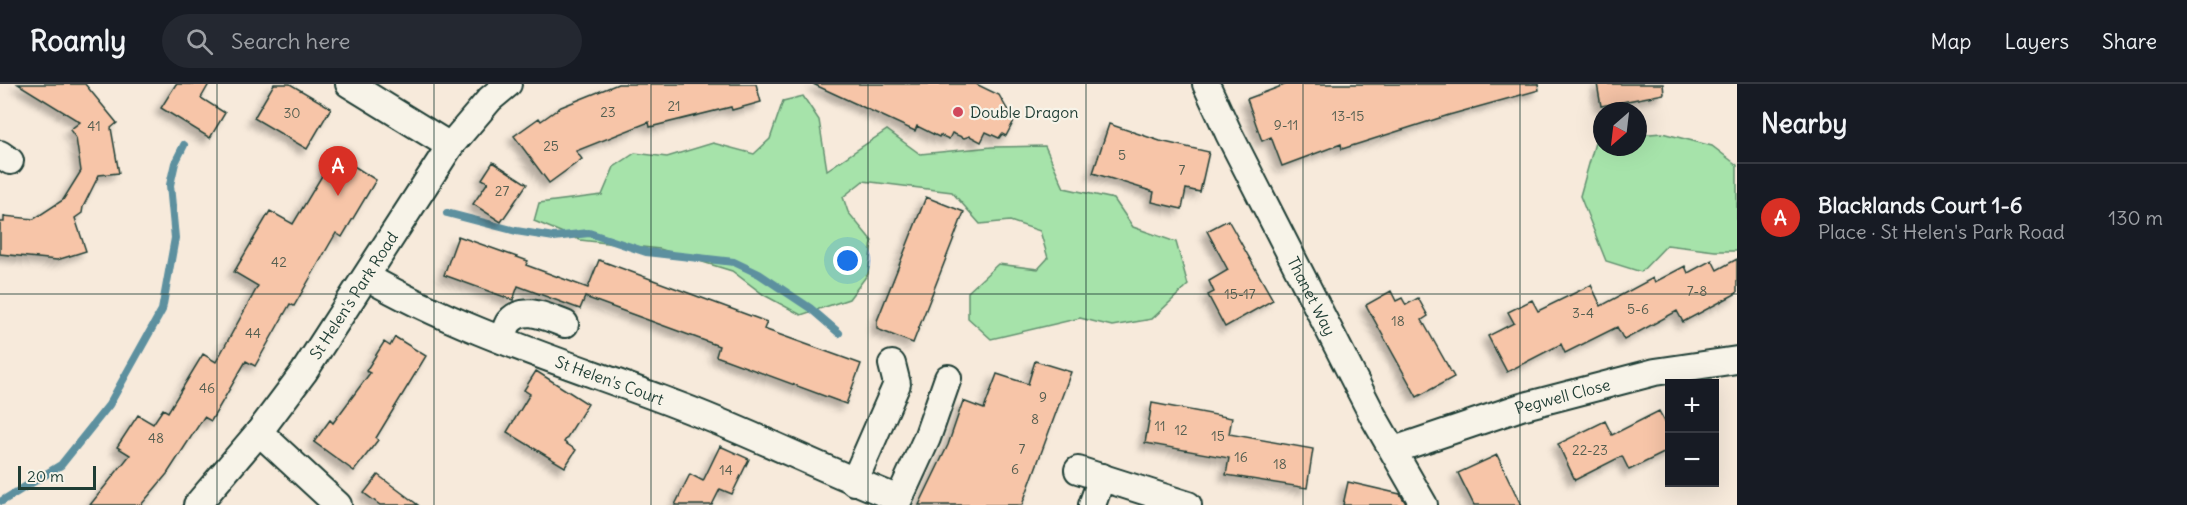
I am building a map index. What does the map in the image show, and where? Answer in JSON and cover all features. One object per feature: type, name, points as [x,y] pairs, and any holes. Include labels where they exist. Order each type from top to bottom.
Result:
[{"type":"street","points":[[349,84],[450,146]]},
{"type":"street","name":"St Helen's Park Road","points":[[197,505],[259,432],[304,372],[450,146],[490,99],[508,84]]},
{"type":"street","name":"Thanet Way","points":[[1206,84],[1229,134],[1373,416],[1424,505]]},
{"type":"street","name":"St Helen's Court","points":[[367,277],[399,295],[502,340],[679,405],[854,482],[899,499],[927,438],[948,378]]},
{"type":"street","points":[[502,340],[509,322],[520,314],[531,312],[565,324]]},
{"type":"street","name":"Pegwell Close","points":[[1394,450],[1532,404],[1655,372],[1737,360]]},
{"type":"street","points":[[854,482],[897,384],[892,364]]},
{"type":"street","points":[[259,432],[338,505]]},
{"type":"street","points":[[1078,470],[1188,505]]},
{"type":"street","points":[[1092,505],[1102,477]]},
{"type":"green space","points":[[803,96],[819,120],[827,170],[887,130],[920,154],[992,147],[1045,146],[1064,188],[1114,199],[1133,227],[1176,242],[1188,285],[1152,319],[1112,326],[1080,318],[991,339],[968,318],[968,292],[998,264],[1038,269],[1048,258],[1040,231],[1010,221],[980,224],[952,192],[863,181],[843,197],[848,212],[872,241],[868,274],[849,299],[801,315],[764,295],[732,271],[660,249],[580,240],[534,221],[539,203],[602,195],[614,167],[635,153],[667,157],[713,143],[754,154],[770,139],[783,101]]},
{"type":"green space","points":[[1662,133],[1712,146],[1737,165],[1737,251],[1715,251],[1667,245],[1641,272],[1606,261],[1580,196],[1593,150],[1593,156],[1647,156],[1647,134]]},
{"type":"building","points":[[18,84],[85,84],[117,123],[111,128],[119,173],[99,175],[82,213],[75,218],[86,251],[57,260],[0,254],[0,222],[4,222],[4,216],[34,219],[63,200],[81,171],[76,138],[70,130],[80,122]]},
{"type":"building","points":[[176,84],[209,84],[201,98],[225,113],[210,138],[161,108]]},
{"type":"building","points":[[274,84],[290,84],[331,108],[307,149],[254,118]]},
{"type":"building","points":[[618,84],[756,84],[761,102],[650,127],[649,122],[576,151],[582,159],[549,183],[514,136],[539,118],[541,121],[561,107]]},
{"type":"building","name":"Double Dragon","points":[[813,84],[976,84],[999,95],[1007,109],[1017,115],[1006,136],[1002,134],[999,138],[986,132],[981,142],[970,136],[964,138],[952,133],[949,139],[940,135],[939,137],[917,126],[915,131]]},
{"type":"building","points":[[1287,84],[1538,84],[1539,90],[1449,115],[1342,149],[1341,144],[1282,166],[1271,137],[1262,141],[1247,99]]},
{"type":"building","points":[[1597,84],[1663,84],[1664,94],[1622,102],[1600,102]]},
{"type":"building","points":[[1109,124],[1160,141],[1209,152],[1200,192],[1186,189],[1182,209],[1152,202],[1154,192],[1093,173]]},
{"type":"building","points":[[335,154],[376,180],[342,237],[336,233],[294,306],[290,304],[255,366],[246,361],[211,421],[204,417],[167,474],[141,505],[90,505],[130,455],[117,447],[138,415],[153,424],[163,409],[168,412],[203,354],[216,362],[258,286],[234,272],[270,211],[293,224]]},
{"type":"building","points":[[493,162],[527,184],[501,222],[473,204],[488,182],[482,179]]},
{"type":"building","points":[[926,197],[964,212],[913,343],[877,329],[877,321]]},
{"type":"building","points":[[1228,220],[1273,300],[1225,327],[1208,295],[1214,292],[1209,281],[1228,270],[1207,231]]},
{"type":"building","points":[[458,236],[528,261],[526,265],[588,288],[599,260],[767,322],[764,329],[861,364],[846,404],[716,356],[719,346],[585,297],[580,309],[518,286],[513,300],[444,275]]},
{"type":"building","points":[[1737,259],[1737,293],[1683,322],[1677,311],[1624,340],[1617,327],[1565,353],[1561,344],[1507,372],[1488,336],[1514,323],[1508,312],[1532,300],[1538,311],[1591,285],[1601,306],[1653,278],[1655,282],[1685,266],[1688,273],[1712,260],[1717,270]]},
{"type":"building","points":[[1391,291],[1396,301],[1402,298],[1406,305],[1418,298],[1428,316],[1422,320],[1454,377],[1417,397],[1366,305]]},
{"type":"building","points":[[395,337],[426,356],[376,438],[378,440],[354,471],[314,442],[330,420],[333,423],[370,373],[366,371],[384,342],[390,346]]},
{"type":"building","points":[[1035,361],[1071,372],[1022,505],[919,505],[948,445],[963,401],[984,409],[997,374],[1028,384]]},
{"type":"building","points":[[536,371],[588,404],[564,442],[576,450],[565,467],[507,432],[530,394],[524,390]]},
{"type":"building","points":[[1152,403],[1232,418],[1229,434],[1313,449],[1307,488],[1226,475],[1229,458],[1145,443]]},
{"type":"building","points":[[1659,411],[1665,422],[1665,452],[1629,470],[1622,456],[1575,480],[1558,444],[1605,421],[1612,435]]},
{"type":"building","points":[[720,446],[749,459],[732,494],[720,489],[712,505],[675,505],[690,474],[703,481]]},
{"type":"building","points":[[1497,455],[1521,505],[1474,505],[1458,473]]},
{"type":"building","points":[[378,475],[418,505],[380,505],[364,493]]},
{"type":"building","points":[[1348,482],[1400,494],[1407,505],[1343,505]]},
{"type":"waterway","points":[[2,501],[61,465],[109,405],[162,310],[175,238],[170,185],[175,163],[184,145]]},
{"type":"waterway","points":[[447,213],[516,231],[554,237],[589,233],[646,252],[734,262],[759,274],[810,308],[839,333]]},
{"type":"place","name":"Double Dragon","points":[[958,112]]},
{"type":"place","name":"Blacklands Court 1-6","points":[[338,196]]}]
